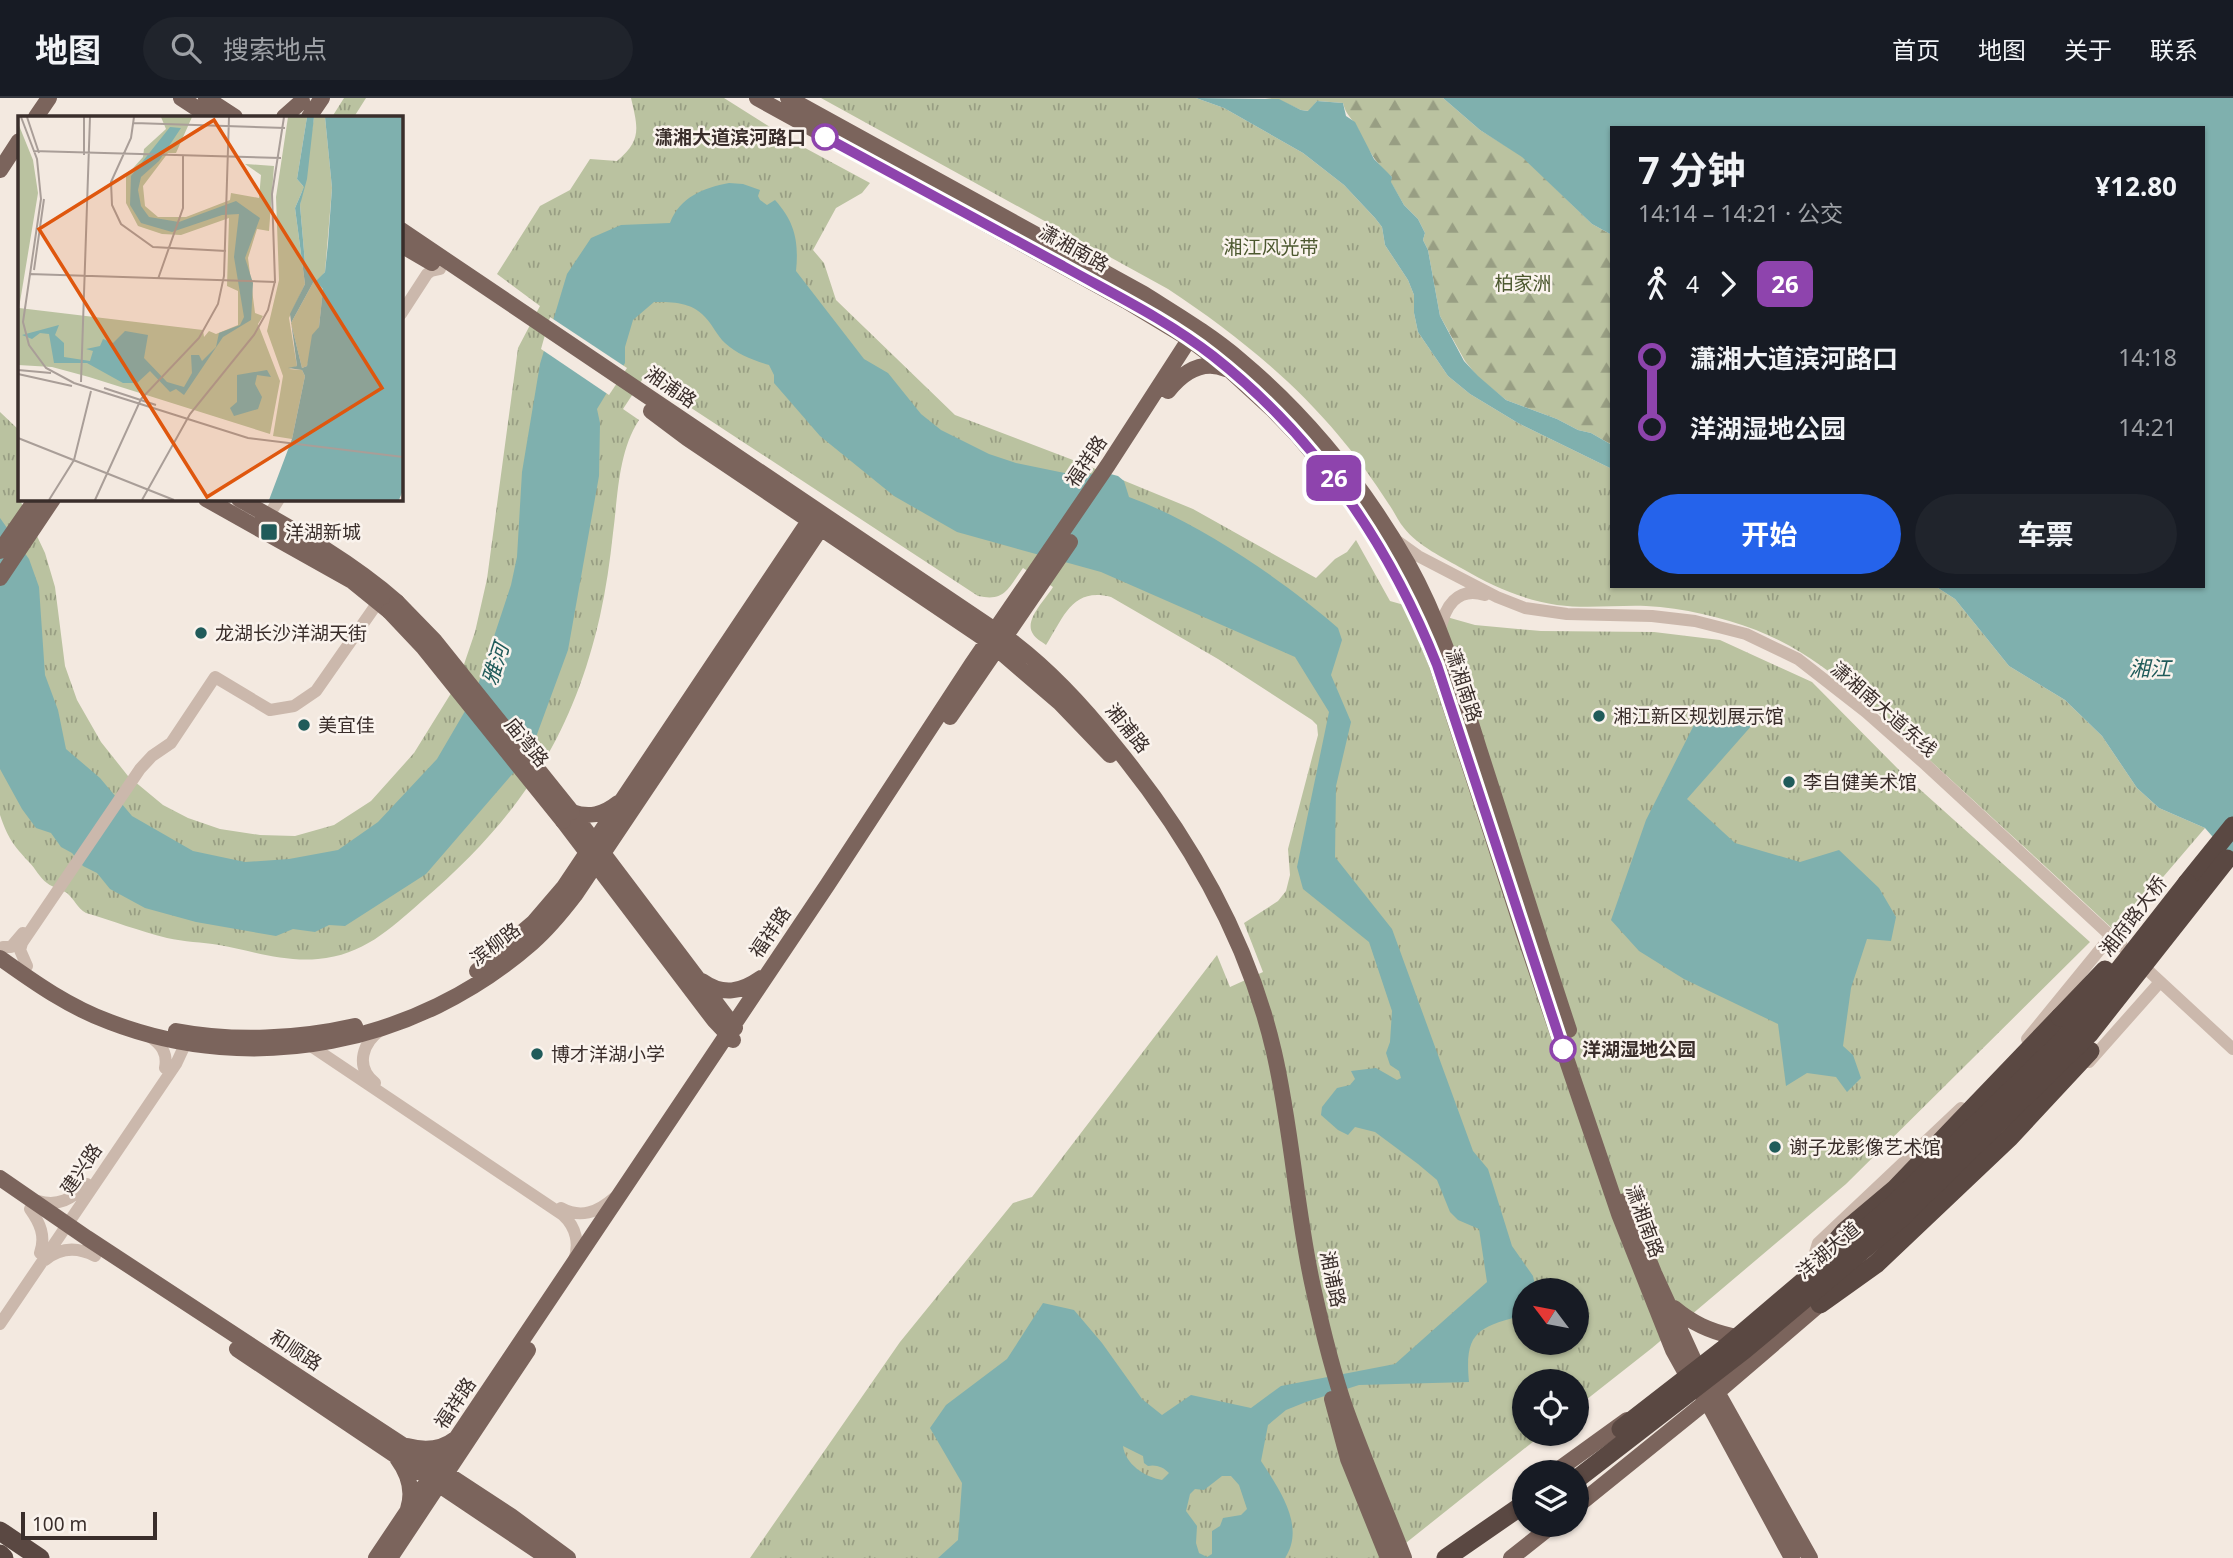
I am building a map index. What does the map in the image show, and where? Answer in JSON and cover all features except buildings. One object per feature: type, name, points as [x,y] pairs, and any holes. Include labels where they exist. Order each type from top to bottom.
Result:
[{"type":"highway","name":"湘府路大桥","points":[[2068,1035],[2233,825]]},
{"type":"highway","name":"湘府路大桥","points":[[2089,1034],[2230,855]]},
{"type":"highway","points":[[1821,1304],[1876,1264],[2010,1137],[2090,1051],[2165,954],[2230,855]]},
{"type":"highway","points":[[1810,1269],[1845,1231],[1895,1189],[2188,883]]},
{"type":"highway","name":"洋湖大道","points":[[1589,1470],[1724,1366],[1901,1218],[2089,1034]]},
{"type":"highway","name":"洋湖大道","points":[[1582,1460],[1724,1349],[1892,1206],[2068,1035]]},
{"type":"highway","points":[[1446,1558],[1512,1512]]},
{"type":"highway","points":[[1466,1558],[1512,1525]]},
{"type":"highway","points":[[0,1532],[31,1558]]},
{"type":"highway","points":[[0,1532],[40,1558]]},
{"type":"highway","points":[[0,1555],[4,1558]]},
{"type":"main road","points":[[26,116],[38,98]]},
{"type":"main road","points":[[37,116],[49,98]]},
{"type":"main road","points":[[181,98],[208,116]]},
{"type":"main road","points":[[206,98],[233,116]]},
{"type":"main road","points":[[310,116],[322,98]]},
{"type":"main road","name":"潇湘南路","points":[[757,98],[1162,323],[1197,336],[1241,361],[1295,411],[1351,478],[1408,565],[1440,632],[1624,1199],[1669,1304],[1693,1372]]},
{"type":"main road","name":"潇湘南路","points":[[788,98],[1144,294],[1197,336],[1298,436],[1341,487],[1381,547],[1418,617],[1437,665],[1619,1214],[1673,1350],[1712,1397],[1810,1558]]},
{"type":"main road","points":[[285,116],[303,100]]},
{"type":"main road","points":[[292,116],[303,100]]},
{"type":"main road","points":[[0,155],[18,128]]},
{"type":"main road","points":[[0,170],[18,143]]},
{"type":"main road","name":"湘浦路","points":[[402,231],[525,320],[996,639],[1036,661],[1089,714],[1149,788],[1205,877],[1234,935],[1256,989],[1274,1050],[1285,1103],[1310,1275],[1329,1372]]},
{"type":"main road","name":"湘浦路","points":[[402,246],[525,320]]},
{"type":"main road","points":[[1162,323],[1174,336],[1176,344],[1171,368]]},
{"type":"main road","name":"福祥路","points":[[1114,467],[1171,368],[1197,336]]},
{"type":"main road","name":"福祥路","points":[[465,1436],[571,1265],[706,1063],[733,1033],[766,975],[1168,391],[1197,336]]},
{"type":"main road","points":[[1168,391],[1185,373],[1203,365],[1220,366],[1233,373]]},
{"type":"main road","name":"湘浦路","points":[[637,395],[778,499],[819,519],[856,551],[963,615]]},
{"type":"main road","points":[[778,499],[785,505],[792,520],[796,553],[825,544],[856,551]]},
{"type":"main road","name":"庙湾路","points":[[209,500],[335,554],[384,599],[568,817],[624,892],[699,1001],[733,1033]]},
{"type":"main road","name":"庙湾路","points":[[240,500],[262,521]]},
{"type":"main road","points":[[0,551],[36,507]]},
{"type":"main road","points":[[0,578],[36,507]]},
{"type":"main road","name":"滨柳路","points":[[9,947],[27,966],[61,988],[102,1008],[204,1046],[239,1049],[311,1046],[384,1028],[443,1003],[506,964],[533,942],[595,852],[622,800],[819,519]]},
{"type":"main road","name":"滨柳路","points":[[595,852],[625,821],[796,553]]},
{"type":"main road","points":[[1021,668],[1013,663],[999,661],[974,671],[974,645],[963,615],[996,613],[1023,601]]},
{"type":"main road","points":[[1023,601],[1019,633],[1036,661]]},
{"type":"main road","name":"湘浦路","points":[[996,639],[1021,668],[1085,727],[1140,791],[1200,887],[1233,957],[1257,1026],[1272,1084],[1297,1256],[1329,1372],[1339,1405],[1404,1558]]},
{"type":"main road","name":"福祥路","points":[[376,1558],[411,1516],[465,1436],[974,671]]},
{"type":"main road","points":[[622,800],[614,807],[594,816],[568,817],[571,850],[566,895],[595,888],[624,892],[615,860],[618,838],[625,821]]},
{"type":"main road","name":"庙湾路","points":[[624,892],[691,971],[733,1033]]},
{"type":"main road","name":"滨柳路","points":[[9,947],[45,990],[77,1008],[142,1033],[179,1037],[304,1035],[367,1023],[447,990],[497,956],[566,895]]},
{"type":"main road","points":[[691,971],[707,985],[729,992],[741,990],[766,975]]},
{"type":"main road","points":[[699,1001],[712,1038],[706,1063]]},
{"type":"main road","name":"和顺路","points":[[0,1178],[96,1250],[475,1501],[568,1558]]},
{"type":"main road","name":"和顺路","points":[[0,1190],[32,1204]]},
{"type":"main road","points":[[1572,1460],[1693,1372],[1810,1269]]},
{"type":"main road","points":[[1669,1304],[1688,1320],[1709,1331],[1732,1336]]},
{"type":"main road","points":[[1589,1497],[1821,1304]]},
{"type":"main road","name":"潇湘南路","points":[[1712,1397],[1792,1558]]},
{"type":"main road","name":"湘浦路","points":[[1339,1405],[1348,1459],[1388,1558]]},
{"type":"main road","points":[[465,1436],[461,1465],[475,1501],[440,1502],[411,1516],[408,1478],[396,1448],[436,1448],[465,1436]]},
{"type":"main road","name":"和顺路","points":[[475,1501],[548,1558]]},
{"type":"main road","points":[[1435,1558],[1512,1503]]},
{"type":"main road","name":"福祥路","points":[[390,1558],[411,1516]]},
{"type":"main road","points":[[1511,1558],[1538,1537]]},
{"type":"street","points":[[402,303],[423,269],[422,258]]},
{"type":"street","points":[[402,312],[427,274],[440,269]]},
{"type":"street","points":[[262,521],[272,500]]},
{"type":"street","points":[[262,521],[278,500]]},
{"type":"street","name":"潇湘南大道东线","points":[[1387,530],[1418,556],[1516,605],[1536,611],[1567,614],[1672,617],[1746,634],[1780,648],[1815,670],[1866,712],[2233,1051]]},
{"type":"street","name":"潇湘南大道东线","points":[[1440,632],[1448,605],[1462,594],[1472,592],[1490,596],[1535,614],[1570,618],[1677,621],[1723,631],[1764,646],[1809,670],[1849,702],[2110,938]]},
{"type":"street","points":[[9,947],[140,769],[171,737],[214,672],[271,706],[293,702],[314,689],[384,599]]},
{"type":"street","points":[[1810,1269],[1818,1243],[1998,1071],[2110,938]]},
{"type":"street","points":[[1821,1304],[1833,1302],[1863,1284],[1944,1212],[2021,1137],[2159,983]]},
{"type":"street","points":[[384,1028],[371,1039],[364,1054],[363,1070],[373,1081],[569,1213],[595,1211],[619,1193]]},
{"type":"street","points":[[142,1033],[160,1044],[170,1066]]},
{"type":"street","points":[[170,1066],[170,1058],[179,1037]]},
{"type":"street","points":[[170,1066],[191,1050],[204,1046]]},
{"type":"street","points":[[311,1046],[563,1215],[570,1223],[576,1240],[576,1255],[571,1265]]},
{"type":"street","name":"建兴路","points":[[0,1324],[38,1268],[62,1226],[170,1066]]},
{"type":"street","points":[[40,1253],[43,1233],[32,1204],[63,1202],[87,1189]]},
{"type":"street","points":[[38,1268],[52,1254],[65,1250],[96,1250],[82,1223],[87,1189]]},
{"type":"street","points":[[0,1312],[62,1226]]},
{"type":"green space","points":[[344,98],[366,98],[355,116],[333,116]]},
{"type":"green space","name":"洋湖湿地公园","points":[[631,98],[724,98],[794,142],[870,183],[862,193],[836,208],[813,250],[824,263],[836,300],[955,415],[1193,509],[1316,578],[1335,559],[1347,552],[1356,540],[1390,601],[1475,625],[1541,631],[1654,632],[1720,640],[1812,682],[1905,776],[2090,942],[1846,1184],[1652,1348],[1589,1398],[1589,1369],[1512,1369],[1512,1446],[1528,1446],[1387,1558],[750,1558],[900,1342],[1013,1203],[1032,1197],[1217,955],[1230,987],[1263,972],[1244,923],[1278,901],[1286,891],[1290,875],[1288,849],[1318,735],[1317,725],[1312,720],[1218,659],[1111,597],[1087,596],[1078,600],[1064,615],[1046,645],[1034,635],[1031,622],[1053,587],[1023,568],[1001,595],[978,596],[644,377],[623,409],[639,420],[623,460],[600,616],[574,701],[556,739],[513,808],[486,840],[456,871],[398,922],[374,939],[362,947],[334,957],[293,959],[167,938],[86,913],[67,893],[49,885],[42,878],[12,841],[0,815],[0,412],[18,429],[18,500],[45,553],[55,587],[65,666],[77,700],[101,742],[128,776],[163,805],[188,818],[220,829],[260,835],[295,836],[334,825],[371,801],[414,753],[458,682],[475,632],[487,579],[518,348],[540,306],[497,274],[540,206],[570,190],[590,159],[617,161],[631,147],[636,133]]},
{"type":"green space","name":"湘江风光带","points":[[821,98],[1196,98],[1224,108],[1303,153],[1344,185],[1375,218],[1382,227],[1385,245],[1408,280],[1414,295],[1418,332],[1448,376],[1470,394],[1518,423],[1610,468],[1610,588],[1938,588],[1955,599],[2009,666],[2065,700],[2102,736],[2137,788],[2159,808],[2205,828],[2116,932],[1874,708],[1830,672],[1782,642],[1729,621],[1674,609],[1646,606],[1568,606],[1532,600],[1497,587],[1416,540],[1404,528],[1346,444],[1301,394],[1259,356],[1168,289]]},
{"type":"green space","name":"柏家洲","points":[[1265,98],[1443,98],[1480,130],[1522,156],[1592,224],[1610,234],[1610,444],[1591,433],[1506,400],[1478,377],[1465,361],[1440,316],[1428,250],[1423,240],[1425,233],[1418,219],[1404,205],[1390,181],[1392,177],[1368,148],[1343,103],[1317,101],[1309,111]]},
{"type":"water","points":[[1196,98],[1279,99],[1308,111],[1317,101],[1343,103],[1346,116],[1355,122],[1374,159],[1392,177],[1391,182],[1404,205],[1418,219],[1425,233],[1423,240],[1428,250],[1440,316],[1464,361],[1506,400],[1591,433],[1610,444],[1610,468],[1518,423],[1470,394],[1448,376],[1418,332],[1414,295],[1408,280],[1385,245],[1382,227],[1375,218],[1344,185],[1303,153],[1224,108]]},
{"type":"water","name":"湘江","points":[[1443,98],[2233,98],[2233,860],[2205,828],[2159,808],[2137,788],[2102,736],[2065,700],[2009,666],[1955,599],[1938,588],[2205,588],[2205,126],[1610,126],[1610,234],[1592,224],[1522,157],[1480,130]]},
{"type":"water","name":"雅河","points":[[729,183],[743,184],[760,190],[758,196],[767,205],[775,200],[787,216],[794,233],[796,271],[864,359],[888,373],[921,414],[941,430],[989,454],[1016,463],[1084,477],[1099,471],[1118,476],[1124,481],[1129,497],[1183,521],[1239,554],[1338,628],[1342,640],[1331,675],[1351,722],[1336,786],[1335,857],[1392,929],[1473,1151],[1488,1169],[1512,1246],[1533,1278],[1512,1278],[1512,1318],[1486,1328],[1472,1342],[1468,1365],[1469,1382],[1359,1385],[1286,1410],[1268,1425],[1261,1461],[1288,1508],[1293,1533],[1285,1558],[938,1558],[958,1540],[962,1483],[930,1428],[946,1405],[1007,1359],[1043,1303],[1074,1310],[1102,1343],[1142,1399],[1162,1415],[1191,1395],[1251,1408],[1281,1386],[1395,1364],[1487,1282],[1479,1229],[1458,1220],[1450,1212],[1437,1180],[1375,1132],[1355,1127],[1348,1135],[1321,1115],[1322,1107],[1337,1088],[1350,1085],[1355,1079],[1351,1071],[1376,1068],[1397,1080],[1401,1078],[1399,1071],[1390,1065],[1386,1053],[1390,1042],[1392,1011],[1369,942],[1303,889],[1297,867],[1329,712],[1295,657],[1101,572],[957,532],[894,496],[820,436],[774,383],[774,375],[769,365],[746,357],[730,347],[700,312],[682,304],[654,302],[633,320],[625,347],[625,363],[597,409],[600,423],[599,476],[568,650],[536,737],[515,771],[426,874],[345,926],[329,925],[315,932],[293,929],[276,936],[196,922],[145,908],[110,889],[97,873],[83,866],[72,853],[61,847],[51,833],[36,828],[0,769],[0,518],[29,559],[39,587],[45,675],[58,710],[66,749],[100,778],[132,816],[193,851],[245,862],[289,859],[338,850],[378,822],[437,759],[475,694],[511,585],[517,557],[522,472],[540,364],[567,274],[591,238],[621,225],[670,223],[686,200],[702,191]],"holes":[[[1123,1446],[1143,1456],[1144,1463],[1148,1466],[1159,1466],[1169,1473],[1162,1480],[1143,1473],[1132,1464]],[[1222,1476],[1231,1476],[1239,1485],[1247,1509],[1241,1515],[1223,1518],[1220,1526],[1212,1531],[1212,1554],[1207,1557],[1199,1553],[1196,1543],[1197,1526],[1186,1511],[1190,1494],[1195,1489],[1204,1490]]]},
{"type":"water","points":[[1717,713],[1753,724],[1687,799],[1735,843],[1800,862],[1839,850],[1879,888],[1896,917],[1891,941],[1867,939],[1851,988],[1843,1046],[1853,1055],[1861,1078],[1847,1092],[1836,1077],[1807,1073],[1786,1086],[1778,1024],[1684,979],[1639,951],[1611,920],[1646,820],[1696,721]]},
{"type":"pier","points":[[550,317],[627,368],[609,395],[541,349]]},
{"type":"bus line","name":"26","points":[[825,137],[1126,301],[1212,355],[1272,409],[1320,461],[1363,518],[1418,617],[1437,665],[1563,1049]]},
{"type":"place","name":"潇湘大道滨河路口","points":[[825,137]]},
{"type":"place","name":"洋湖新城","points":[[269,532]]},
{"type":"place","name":"龙湖长沙洋湖天街","points":[[201,633]]},
{"type":"place","name":"湘江新区规划展示馆","points":[[1599,716]]},
{"type":"place","name":"美宜佳","points":[[304,725]]},
{"type":"place","name":"李自健美术馆","points":[[1789,782]]},
{"type":"place","name":"洋湖湿地公园","points":[[1563,1049]]},
{"type":"place","name":"博才洋湖小学","points":[[537,1054]]},
{"type":"place","name":"谢子龙影像艺术馆","points":[[1775,1147]]}]
